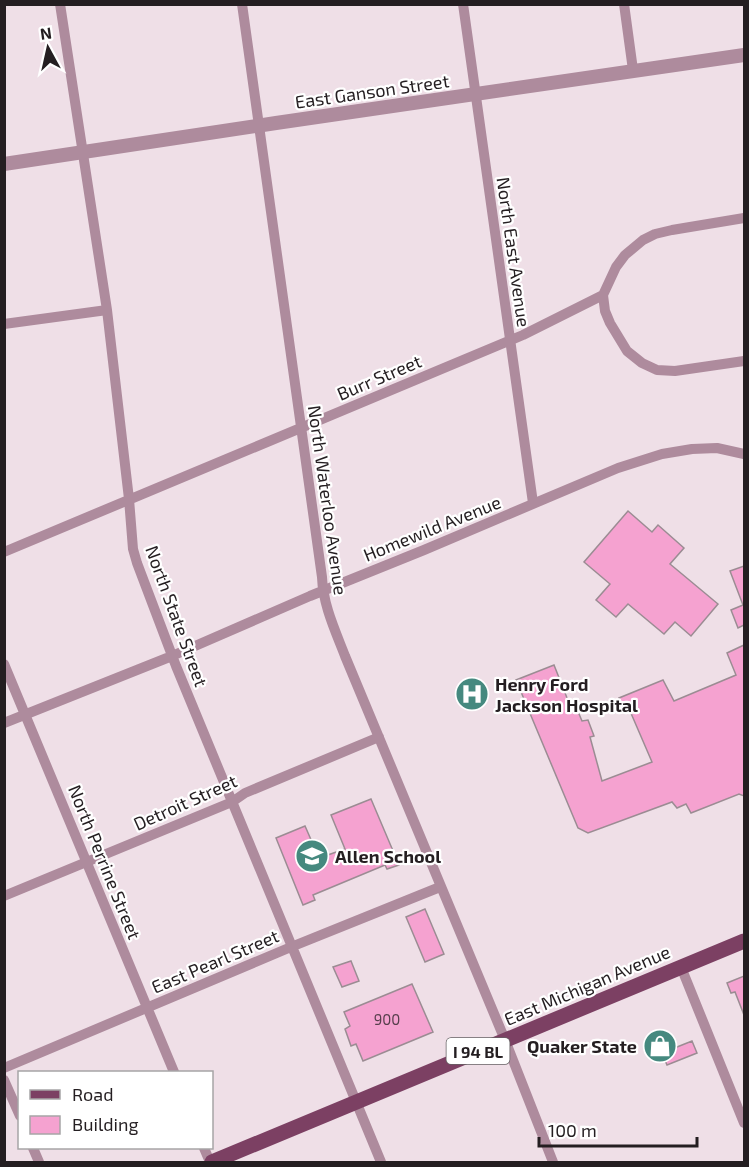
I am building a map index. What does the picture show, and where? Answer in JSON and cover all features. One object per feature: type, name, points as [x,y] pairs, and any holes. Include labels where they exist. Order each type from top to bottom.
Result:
[{"type":"main road","name":"East Michigan Avenue","points":[[211,1162],[744,941]]},
{"type":"street","name":"North State Street","points":[[60,4],[107,310],[133,549],[172,656],[381,1162]]},
{"type":"street","name":"North Waterloo Avenue","points":[[242,4],[325,604],[553,1162]]},
{"type":"street","name":"North East Avenue","points":[[463,4],[533,503]]},
{"type":"street","points":[[624,4],[633,70]]},
{"type":"street","name":"East Ganson Street","points":[[4,164],[744,55]]},
{"type":"street","points":[[744,218],[672,230],[643,240],[615,267],[603,295],[605,311],[610,323],[627,351],[642,363],[657,370],[675,371],[744,362]]},
{"type":"street","name":"Burr Street","points":[[4,552],[510,340],[603,295]]},
{"type":"street","points":[[4,324],[107,310]]},
{"type":"street","name":"Homewild Avenue","points":[[4,723],[172,656],[618,468],[662,454],[701,448],[717,448],[744,454]]},
{"type":"street","name":"North Perrine Street","points":[[4,664],[174,1071]]},
{"type":"street","name":"Detroit Street","points":[[4,896],[232,802],[244,793],[379,736]]},
{"type":"street","name":"East Pearl Street","points":[[4,1068],[440,886]]},
{"type":"street","points":[[681,967],[744,1123]]},
{"type":"street","points":[[4,1080],[18,1112]]},
{"type":"building","points":[[628,511],[652,532],[658,525],[684,548],[670,564],[718,604],[691,636],[675,622],[664,634],[628,604],[616,617],[596,600],[610,584],[584,562]]},
{"type":"building","points":[[744,566],[744,625],[738,628],[731,610],[743,605],[730,571]]},
{"type":"building","points":[[744,645],[744,796],[739,794],[691,813],[686,804],[677,808],[672,802],[588,833],[578,828],[516,680],[554,665],[569,703],[574,702],[582,721],[588,720],[594,736],[590,737],[602,781],[652,762],[627,704],[623,706],[619,698],[663,680],[674,701],[736,675],[727,653]]},
{"type":"building","points":[[371,799],[399,865],[387,869],[385,865],[313,895],[315,900],[303,905],[276,838],[305,826],[319,858],[345,849],[331,815]]},
{"type":"building","points":[[425,909],[444,954],[425,962],[406,917]]},
{"type":"building","points":[[351,961],[359,981],[342,987],[333,967]]},
{"type":"building","points":[[744,976],[744,1015],[735,992],[731,993],[727,983]]},
{"type":"building","points":[[412,984],[433,1032],[363,1061],[356,1044],[351,1046],[345,1029],[350,1026],[344,1012]]},
{"type":"building","points":[[692,1041],[697,1053],[667,1065],[662,1053]]},
{"type":"place","name":"Henry Ford Jackson Hospital","points":[[472,694]]},
{"type":"place","name":"Allen School","points":[[312,856]]},
{"type":"place","name":"Quaker State","points":[[660,1046]]}]
